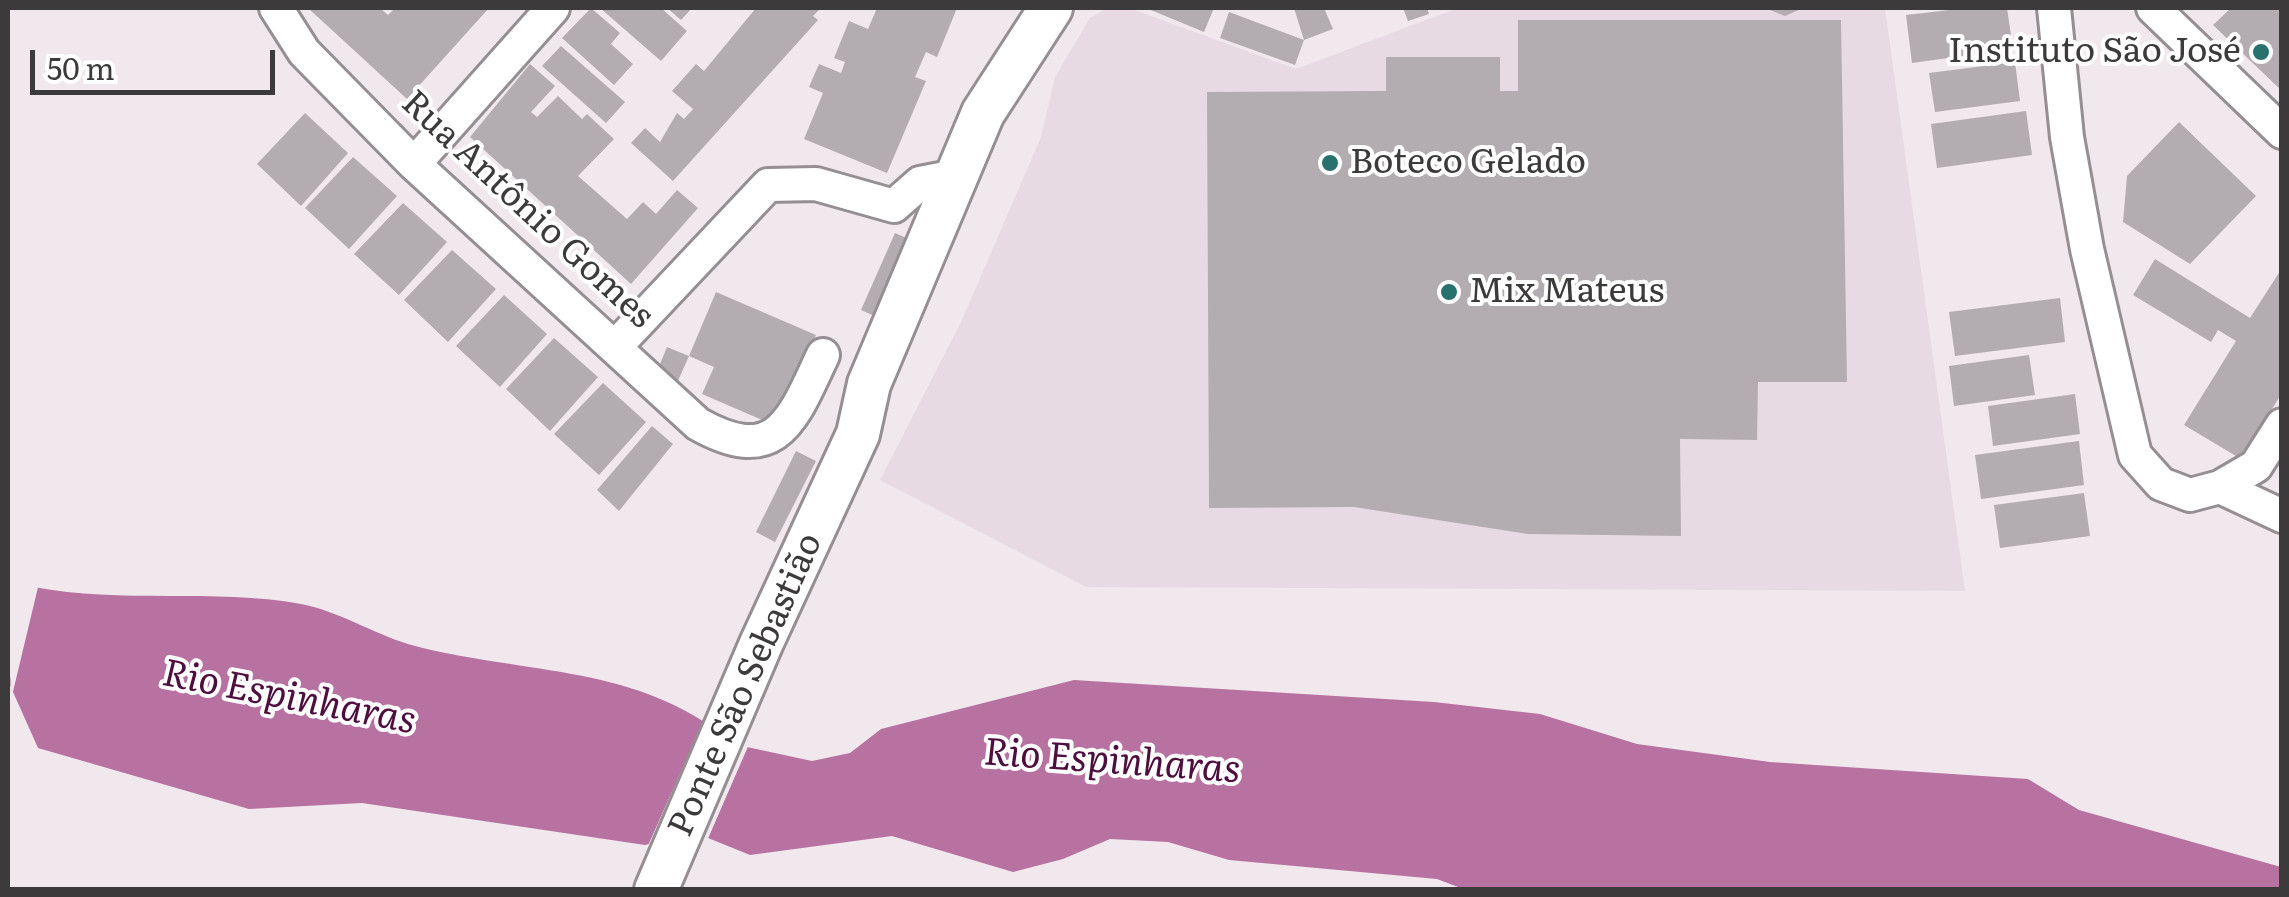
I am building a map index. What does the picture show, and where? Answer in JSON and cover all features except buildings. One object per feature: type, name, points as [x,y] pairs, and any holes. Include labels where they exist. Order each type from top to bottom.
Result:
[{"type":"main road","points":[[946,234],[956,176],[983,114],[1051,8]]},
{"type":"main road","points":[[946,234],[1022,83],[1027,45]]},
{"type":"main road","name":"Ponte São Sebastião","points":[[656,890],[760,644],[858,434],[890,394],[946,234]]},
{"type":"street","name":"Rua Antônio Gomes","points":[[276,8],[304,52],[414,164],[698,424],[744,442],[769,439],[786,430],[823,355]]},
{"type":"street","points":[[414,164],[553,8]]},
{"type":"street","points":[[2054,8],[2068,137],[2084,230],[2134,456],[2161,484],[2190,494],[2220,488],[2256,466],[2282,425]]},
{"type":"street","points":[[2153,8],[2282,132]]},
{"type":"street","points":[[615,346],[768,185],[816,184],[894,206],[920,184],[956,176]]},
{"type":"street","points":[[2220,488],[2282,516]]},
{"type":"shaded area","name":"Mix Mateus","points":[[1107,8],[1129,8],[1296,69],[1458,8],[1885,8],[1965,591],[1086,587],[880,480],[962,320],[1041,137],[1055,77],[1090,18]]},
{"type":"water","name":"Rio Espinharas","points":[[34,587],[100,595],[235,597],[301,604],[408,644],[610,682],[649,694],[686,711],[721,734],[677,837],[645,845],[362,803],[249,809],[38,748],[9,683]]},
{"type":"water","name":"Rio Espinharas","points":[[1074,680],[1434,702],[1540,714],[1637,744],[1770,762],[2028,779],[2079,810],[2281,867],[2282,889],[1466,890],[1437,879],[1229,860],[1168,842],[1110,839],[1063,859],[1013,872],[892,836],[750,855],[708,838],[747,747],[812,761],[850,753],[881,729]]},
{"type":"pier","points":[[19,577],[39,583],[11,700],[8,581]]},
{"type":"pier","points":[[706,715],[726,732],[750,742],[706,843],[681,840],[646,850]]},
{"type":"place","name":"Instituto São José","points":[[2261,52]]},
{"type":"place","name":"Boteco Gelado","points":[[1330,163]]},
{"type":"place","name":"Mix Mateus","points":[[1449,292]]}]
